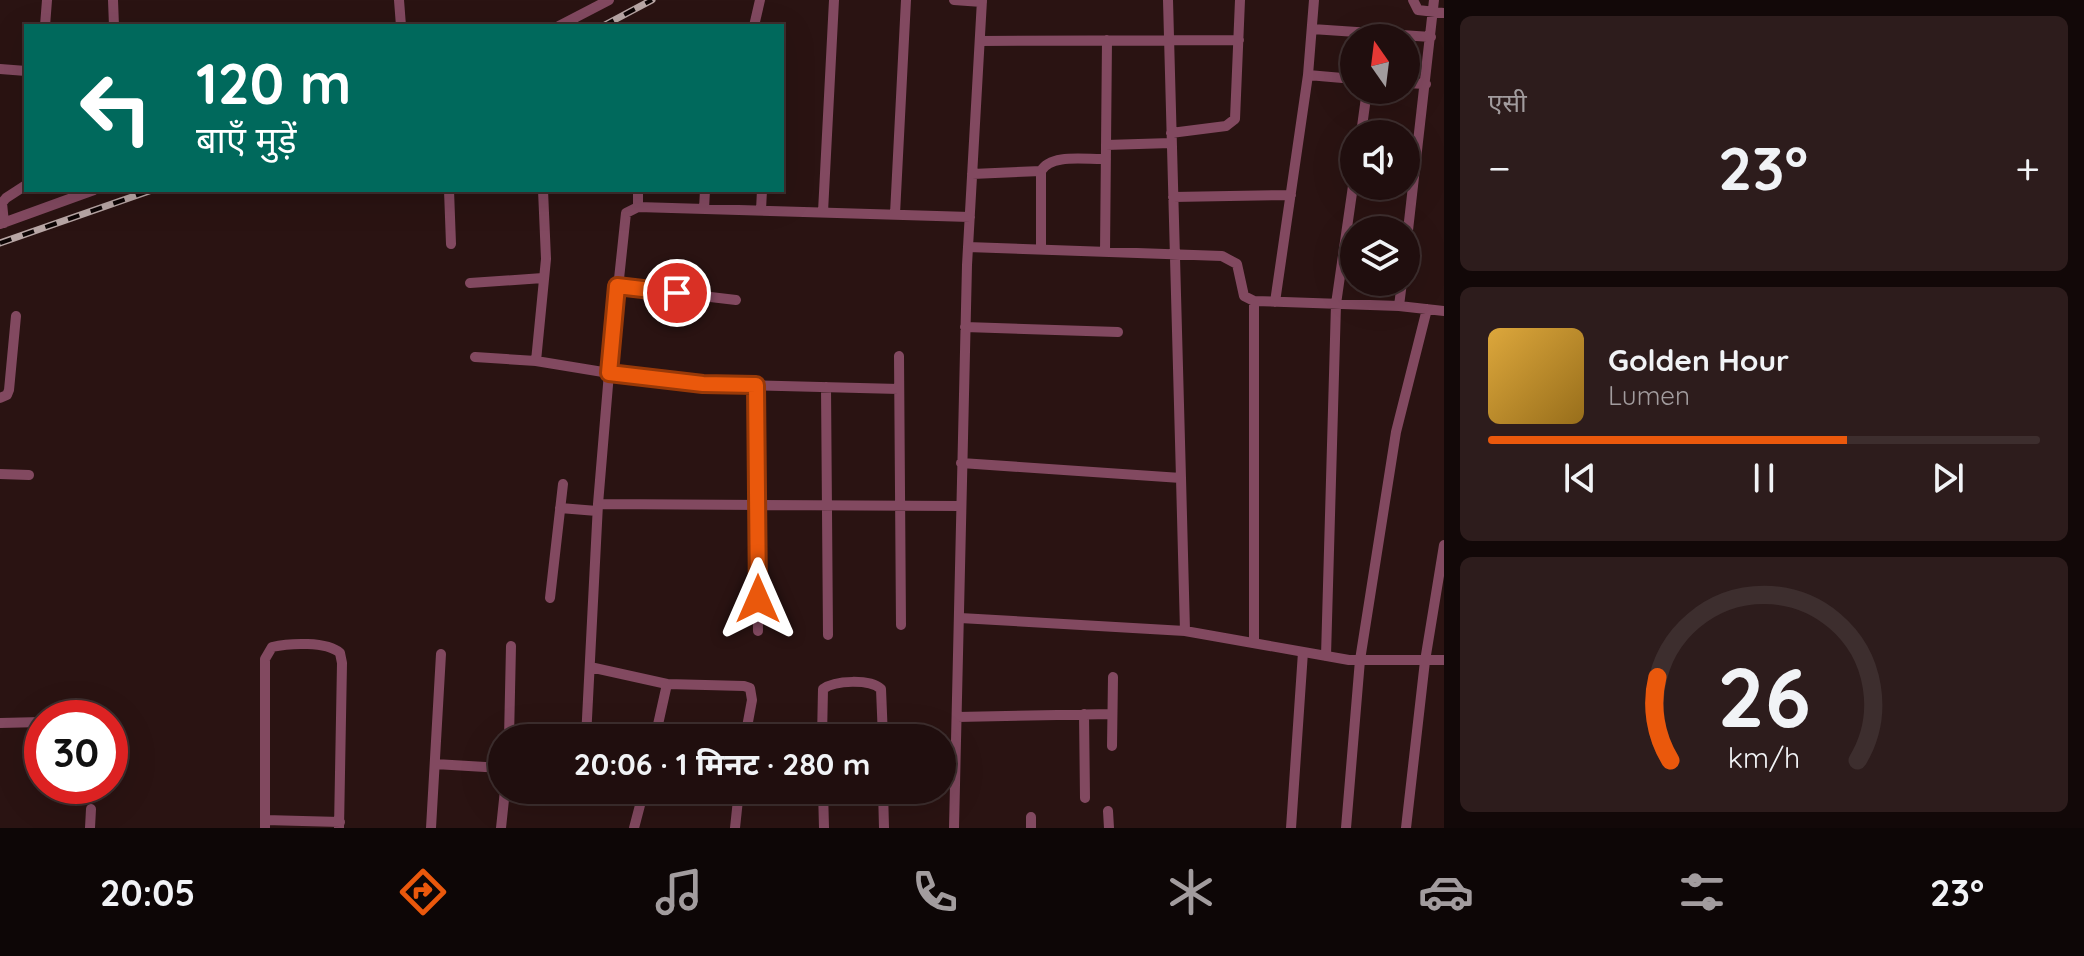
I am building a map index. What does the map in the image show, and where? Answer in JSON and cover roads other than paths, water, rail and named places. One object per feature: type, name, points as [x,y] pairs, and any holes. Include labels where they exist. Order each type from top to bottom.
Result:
[{"type":"street","points":[[45,24],[47,0]]},
{"type":"street","points":[[113,0],[114,24]]},
{"type":"street","points":[[399,0],[401,24]]},
{"type":"street","points":[[563,24],[609,0]]},
{"type":"street","points":[[754,24],[760,0]]},
{"type":"street","points":[[823,212],[834,0]]},
{"type":"street","points":[[895,214],[906,0]]},
{"type":"street","points":[[954,0],[982,1],[965,327],[954,828]]},
{"type":"street","points":[[1168,0],[1185,631]]},
{"type":"street","points":[[1106,145],[1171,138],[1226,126],[1235,119],[1240,0]]},
{"type":"street","points":[[1275,302],[1308,75],[1314,0]]},
{"type":"street","points":[[1410,216],[1437,8],[1418,10],[1413,0]]},
{"type":"street","points":[[1312,29],[1431,37]]},
{"type":"street","points":[[1105,252],[1107,40]]},
{"type":"street","points":[[980,41],[1239,40]]},
{"type":"street","points":[[0,69],[24,71]]},
{"type":"street","points":[[1308,75],[1340,78]]},
{"type":"street","points":[[1420,84],[1426,84]]},
{"type":"street","points":[[1041,250],[1041,171],[1045,165],[1054,160],[1106,159]]},
{"type":"street","points":[[972,174],[1041,171]]},
{"type":"street","points":[[24,186],[2,203],[2,223],[88,192]]},
{"type":"street","points":[[449,192],[451,244]]},
{"type":"street","points":[[536,361],[546,249],[543,192]]},
{"type":"street","points":[[638,192],[638,207]]},
{"type":"street","points":[[704,209],[705,192]]},
{"type":"street","points":[[761,210],[762,192]]},
{"type":"street","points":[[1173,197],[1291,195]]},
{"type":"street","points":[[1326,656],[1336,304],[1351,200]]},
{"type":"street","points":[[587,724],[598,507],[609,373],[624,220],[631,209],[970,217]]},
{"type":"street","points":[[968,247],[1231,259],[1237,264],[1244,296],[1254,301],[1399,306],[1444,311]]},
{"type":"street","points":[[470,283],[543,278]]},
{"type":"street","points":[[617,286],[736,300]]},
{"type":"street","points":[[1399,306],[1400,296]]},
{"type":"street","points":[[1254,301],[1254,643]]},
{"type":"street","points":[[1346,828],[1360,660],[1396,432],[1427,309]]},
{"type":"street","points":[[0,398],[7,395],[9,390],[16,316]]},
{"type":"street","points":[[965,327],[1118,332]]},
{"type":"street","points":[[899,356],[901,625]]},
{"type":"street","points":[[475,357],[536,361],[703,384],[899,389]]},
{"type":"street","points":[[756,385],[758,631]]},
{"type":"street","points":[[826,387],[828,635]]},
{"type":"street","points":[[961,463],[1181,478]]},
{"type":"street","points":[[0,474],[29,475]]},
{"type":"street","points":[[550,598],[563,484]]},
{"type":"street","points":[[560,508],[961,506]]},
{"type":"street","points":[[1406,828],[1425,661],[1444,545]]},
{"type":"street","points":[[960,618],[1185,631],[1360,660],[1444,660]]},
{"type":"street","points":[[281,645],[337,649],[342,663],[340,825],[265,824],[265,659],[272,647],[281,645]]},
{"type":"street","points":[[509,724],[511,646]]},
{"type":"street","points":[[1291,828],[1303,652]]},
{"type":"street","points":[[431,828],[441,654]]},
{"type":"street","points":[[590,667],[667,684],[750,688],[752,700],[748,724]]},
{"type":"street","points":[[1112,746],[1113,677]]},
{"type":"street","points":[[822,724],[823,689],[834,684],[871,683],[881,689],[882,724]]},
{"type":"street","points":[[658,724],[667,684]]},
{"type":"street","points":[[1084,714],[1085,798]]},
{"type":"street","points":[[957,717],[1112,714]]},
{"type":"street","points":[[0,723],[24,722]]},
{"type":"street","points":[[435,764],[488,767]]},
{"type":"street","points":[[501,828],[504,804]]},
{"type":"street","points":[[634,828],[640,804]]},
{"type":"street","points":[[735,828],[738,804]]},
{"type":"street","points":[[823,804],[824,828]]},
{"type":"street","points":[[883,804],[884,828]]},
{"type":"street","points":[[90,828],[91,809]]},
{"type":"street","points":[[1108,811],[1109,828]]},
{"type":"railway","points":[[607,24],[652,0]]},
{"type":"railway","points":[[0,243],[146,192]]}]
